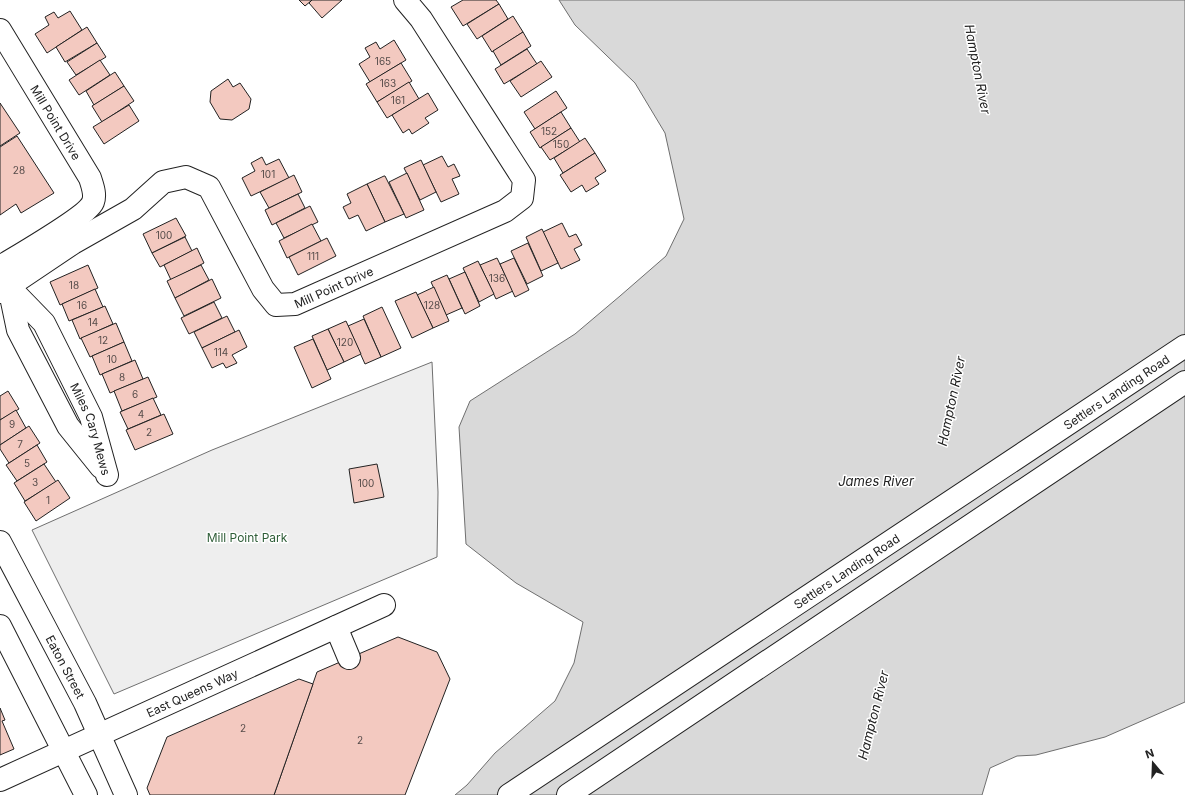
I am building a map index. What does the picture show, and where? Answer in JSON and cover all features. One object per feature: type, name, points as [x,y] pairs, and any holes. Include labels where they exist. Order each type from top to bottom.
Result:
[{"type":"main road","name":"Mill Point Drive","points":[[3,284],[133,209],[163,182],[186,177],[209,187],[263,289],[276,305],[295,304],[505,212],[522,198],[524,180],[421,19],[405,0]]},
{"type":"main road","name":"Mill Point Drive","points":[[0,30],[90,178],[94,190],[93,202],[82,216],[0,267]]},
{"type":"main road","name":"Miles Cary Mews","points":[[3,284],[44,323],[91,417],[107,474],[68,426],[18,330],[3,284]]},
{"type":"main road","name":"Settlers Landing Road","points":[[509,795],[1185,346]]},
{"type":"main road","points":[[568,795],[1185,382]]},
{"type":"main road","name":"Eaton Street","points":[[0,542],[85,703],[126,795]]},
{"type":"main road","name":"East Queens Way","points":[[0,780],[384,605]]},
{"type":"main road","points":[[0,626],[86,795]]},
{"type":"main road","points":[[336,627],[349,658]]},
{"type":"green space","name":"Mill Point Park","points":[[432,362],[438,492],[437,557],[114,694],[32,530],[212,450]]},
{"type":"water","name":"James River","points":[[559,0],[1185,0],[1185,702],[1105,737],[1036,755],[1017,756],[990,768],[982,795],[455,795],[467,785],[495,753],[555,701],[574,663],[583,622],[516,583],[466,544],[459,427],[470,401],[575,334],[666,256],[684,219],[665,133],[635,83],[575,25]]},
{"type":"building","points":[[299,0],[312,0],[305,6]]},
{"type":"building","points":[[312,0],[342,0],[322,18],[309,3]]},
{"type":"building","points":[[463,0],[496,0],[499,4],[463,26],[451,7]]},
{"type":"building","points":[[499,4],[508,19],[477,39],[467,24]]},
{"type":"building","points":[[70,11],[82,30],[47,53],[35,34],[49,25],[45,17],[54,12],[58,18]]},
{"type":"building","points":[[513,16],[523,32],[492,52],[482,36]]},
{"type":"building","points":[[87,27],[97,43],[65,62],[56,47]]},
{"type":"building","points":[[523,32],[531,46],[501,65],[493,51]]},
{"type":"building","points":[[394,40],[406,60],[370,82],[359,64],[370,57],[365,48],[376,42],[380,49]]},
{"type":"building","points":[[97,43],[106,57],[76,75],[67,62]]},
{"type":"building","points":[[527,49],[537,64],[504,84],[495,69]]},
{"type":"building","points":[[100,60],[110,75],[79,95],[69,80]]},
{"type":"building","points":[[541,61],[552,77],[521,97],[510,81]]},
{"type":"building","points":[[401,63],[412,81],[377,102],[366,84]]},
{"type":"building","points":[[115,72],[124,86],[94,105],[86,91]]},
{"type":"building","points":[[228,79],[233,87],[240,83],[251,99],[249,109],[232,120],[220,119],[210,102],[211,91]]},
{"type":"building","points":[[409,82],[419,99],[387,118],[377,102]]},
{"type":"building","points":[[124,86],[134,101],[102,122],[92,106]]},
{"type":"building","points":[[556,91],[567,108],[535,129],[524,112]]},
{"type":"building","points":[[428,93],[438,110],[425,118],[429,123],[412,134],[409,129],[403,133],[392,115]]},
{"type":"building","points":[[0,103],[20,133],[0,146]]},
{"type":"building","points":[[129,105],[139,121],[104,144],[93,127]]},
{"type":"building","points":[[561,112],[571,128],[540,148],[530,132]]},
{"type":"building","points":[[571,128],[580,142],[550,160],[541,147]]},
{"type":"building","points":[[17,136],[54,193],[21,213],[16,204],[0,215],[0,147]]},
{"type":"building","points":[[585,138],[595,153],[563,173],[554,158]]},
{"type":"building","points":[[595,153],[606,171],[595,178],[599,184],[586,192],[582,185],[571,192],[560,175]]},
{"type":"building","points":[[442,156],[448,167],[454,164],[460,176],[452,179],[459,194],[441,202],[423,165]]},
{"type":"building","points":[[262,157],[266,165],[279,159],[289,178],[251,196],[242,178],[255,171],[251,163]]},
{"type":"building","points":[[421,160],[436,192],[420,200],[404,168]]},
{"type":"building","points":[[407,173],[424,210],[406,218],[389,182]]},
{"type":"building","points":[[294,175],[302,192],[269,208],[260,192]]},
{"type":"building","points":[[384,176],[404,214],[385,222],[367,184]]},
{"type":"building","points":[[367,184],[385,222],[366,231],[358,215],[349,219],[343,207],[351,203],[347,194]]},
{"type":"building","points":[[298,194],[305,208],[272,225],[265,210]]},
{"type":"building","points":[[310,206],[318,222],[284,238],[276,223]]},
{"type":"building","points":[[176,218],[186,236],[152,253],[143,234]]},
{"type":"building","points":[[562,223],[569,237],[576,234],[582,245],[574,249],[580,260],[561,269],[543,232]]},
{"type":"building","points":[[312,224],[321,241],[287,258],[279,241]]},
{"type":"building","points":[[542,229],[558,263],[541,271],[526,237]]},
{"type":"building","points":[[185,237],[192,251],[160,267],[152,253]]},
{"type":"building","points":[[327,238],[336,256],[298,275],[289,257]]},
{"type":"building","points":[[528,243],[543,276],[527,284],[511,251]]},
{"type":"building","points":[[197,248],[204,263],[171,280],[164,265]]},
{"type":"building","points":[[497,258],[513,291],[496,299],[480,265]]},
{"type":"building","points":[[514,258],[529,290],[515,297],[500,264]]},
{"type":"building","points":[[478,261],[494,294],[479,302],[463,268]]},
{"type":"building","points":[[88,265],[98,288],[60,305],[50,282]]},
{"type":"building","points":[[201,265],[209,280],[175,298],[167,281]]},
{"type":"building","points":[[465,272],[480,306],[465,314],[449,279]]},
{"type":"building","points":[[447,275],[462,308],[446,315],[431,282]]},
{"type":"building","points":[[212,279],[221,298],[184,316],[175,298]]},
{"type":"building","points":[[434,287],[449,321],[433,328],[417,295]]},
{"type":"building","points":[[95,289],[103,307],[69,321],[62,304]]},
{"type":"building","points":[[416,292],[433,328],[412,338],[395,301]]},
{"type":"building","points":[[214,302],[222,318],[189,334],[181,318]]},
{"type":"building","points":[[105,306],[113,324],[80,339],[72,320]]},
{"type":"building","points":[[382,307],[401,348],[381,357],[363,316]]},
{"type":"building","points":[[227,316],[235,332],[202,348],[194,332]]},
{"type":"building","points":[[364,319],[381,357],[365,364],[348,326]]},
{"type":"building","points":[[346,321],[361,354],[344,362],[328,329]]},
{"type":"building","points":[[116,323],[124,342],[90,357],[81,338]]},
{"type":"building","points":[[328,329],[344,362],[327,370],[312,336]]},
{"type":"building","points":[[239,330],[247,347],[232,355],[237,363],[226,368],[223,363],[212,368],[202,348]]},
{"type":"building","points":[[313,339],[331,379],[312,388],[294,347]]},
{"type":"building","points":[[124,342],[132,361],[100,375],[92,356]]},
{"type":"building","points":[[135,360],[143,379],[110,393],[102,374]]},
{"type":"building","points":[[148,377],[157,397],[122,411],[114,391]]},
{"type":"building","points":[[8,391],[19,409],[0,420],[0,396]]},
{"type":"building","points":[[153,398],[161,415],[128,429],[120,412]]},
{"type":"building","points":[[16,410],[26,428],[0,445],[0,420]]},
{"type":"building","points":[[164,414],[173,434],[135,450],[126,430]]},
{"type":"building","points":[[29,426],[40,443],[9,463],[0,449],[0,445]]},
{"type":"building","points":[[37,445],[47,462],[17,481],[6,465]]},
{"type":"building","points":[[44,464],[56,482],[25,501],[14,483]]},
{"type":"building","points":[[377,464],[384,497],[354,503],[349,469]]},
{"type":"building","points":[[58,480],[70,498],[36,521],[24,502]]},
{"type":"building","points":[[398,637],[437,652],[450,679],[405,795],[274,795],[317,672]]},
{"type":"building","points":[[299,679],[313,684],[274,795],[150,795],[147,788],[167,737]]},
{"type":"building","points":[[0,708],[5,720],[2,721],[14,749],[0,755]]},
{"type":"water label","name":"Hampton River","points":[[978,69]]},
{"type":"water label","name":"Hampton River","points":[[951,401]]},
{"type":"water label","name":"Hampton River","points":[[873,715]]}]
